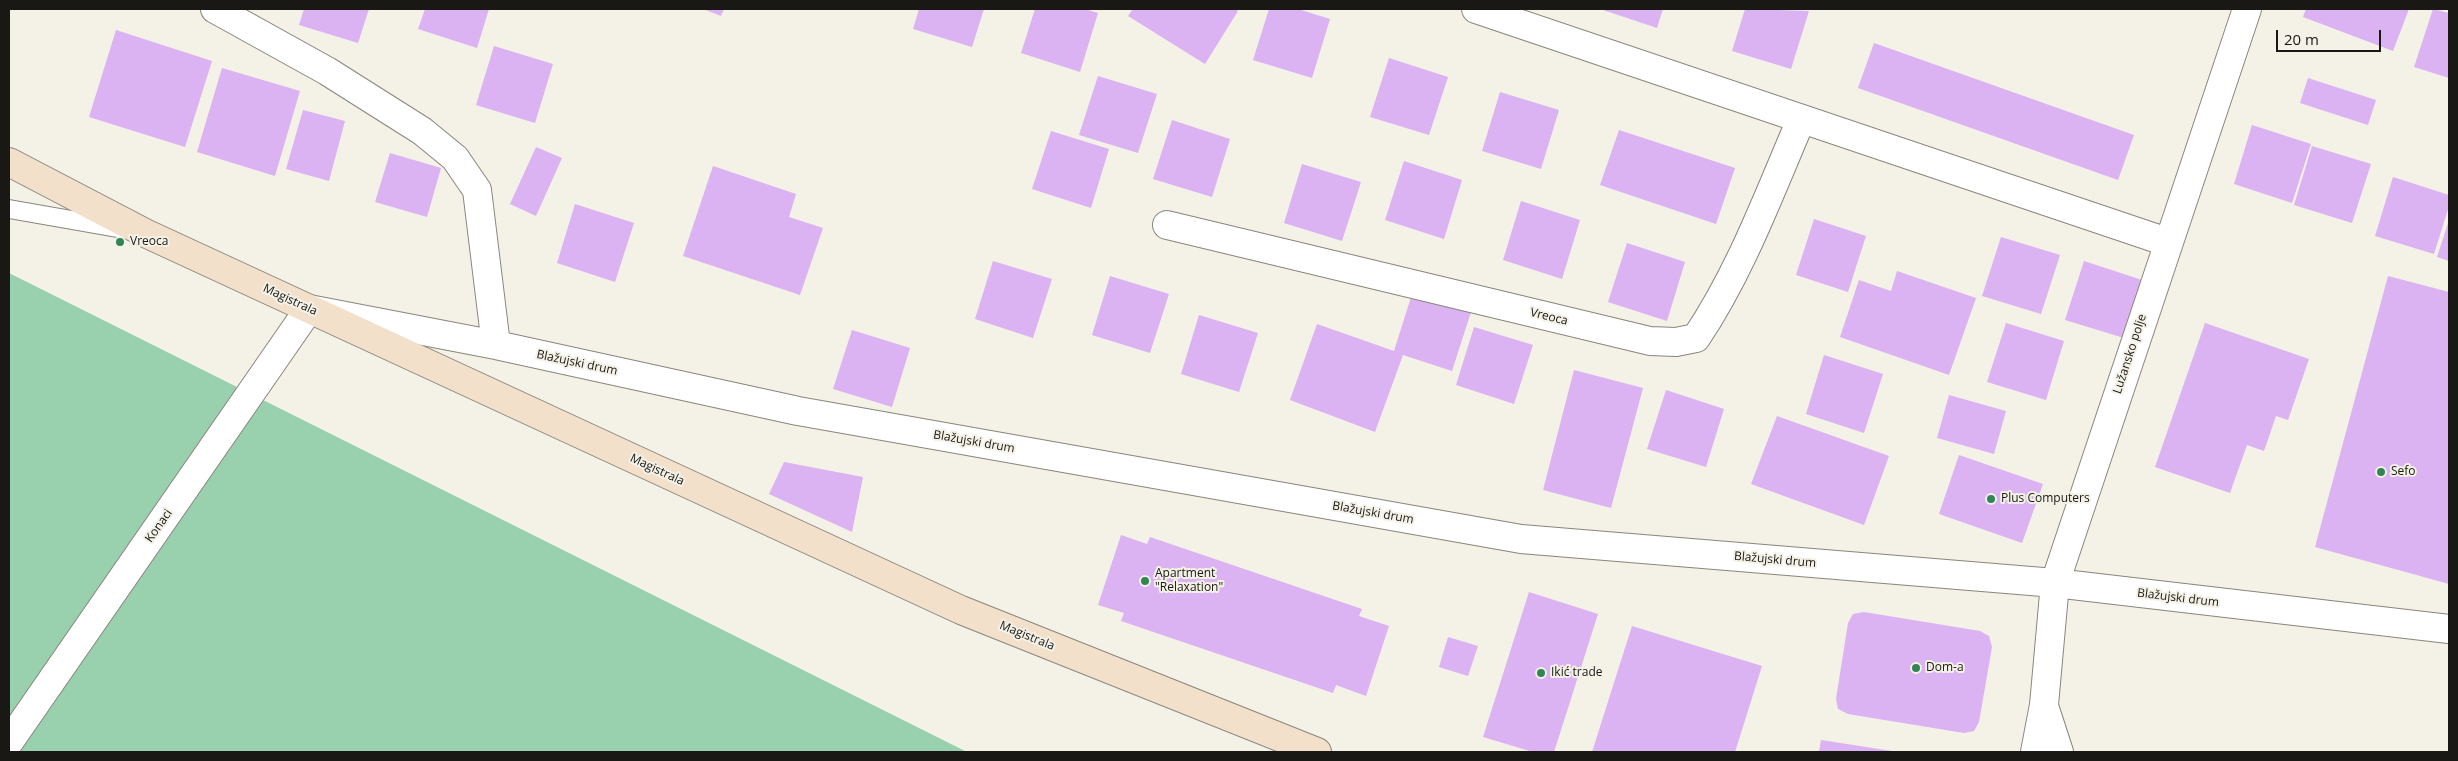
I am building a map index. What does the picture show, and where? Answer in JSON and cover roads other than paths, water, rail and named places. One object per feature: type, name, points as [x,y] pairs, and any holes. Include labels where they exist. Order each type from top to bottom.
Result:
[{"type":"main road","name":"Magistrala","points":[[9,162],[145,234],[961,610],[1318,752]]},
{"type":"street","points":[[215,9],[327,71],[422,131],[454,158],[477,190],[496,345]]},
{"type":"street","points":[[1476,9],[2167,242]]},
{"type":"street","name":"Lužansko polje","points":[[2035,752],[2044,705],[2054,583],[2246,9]]},
{"type":"street","name":"Vreoca","points":[[1167,225],[1650,341],[1676,342],[1696,338],[1713,312],[1734,274],[1801,120]]},
{"type":"street","name":"Blažujski drum","points":[[309,309],[496,345],[798,411],[1514,538],[2054,583],[2449,629]]},
{"type":"street","name":"Konaci","points":[[9,742],[309,309]]},
{"type":"street","name":"Lužansko polje","points":[[2044,705],[2059,752]]},
{"type":"lane","points":[[9,209],[145,234]]},
{"type":"place","name":"Vreoca","points":[[120,242]]},
{"type":"place","name":"Sefo","points":[[2381,472]]},
{"type":"place","name":"Plus Computers","points":[[1991,499]]},
{"type":"place","name":"Apartment \"Relaxation\"","points":[[1145,581]]},
{"type":"place","name":"Dom-a","points":[[1916,668]]},
{"type":"place","name":"Ikić trade","points":[[1541,673]]}]
